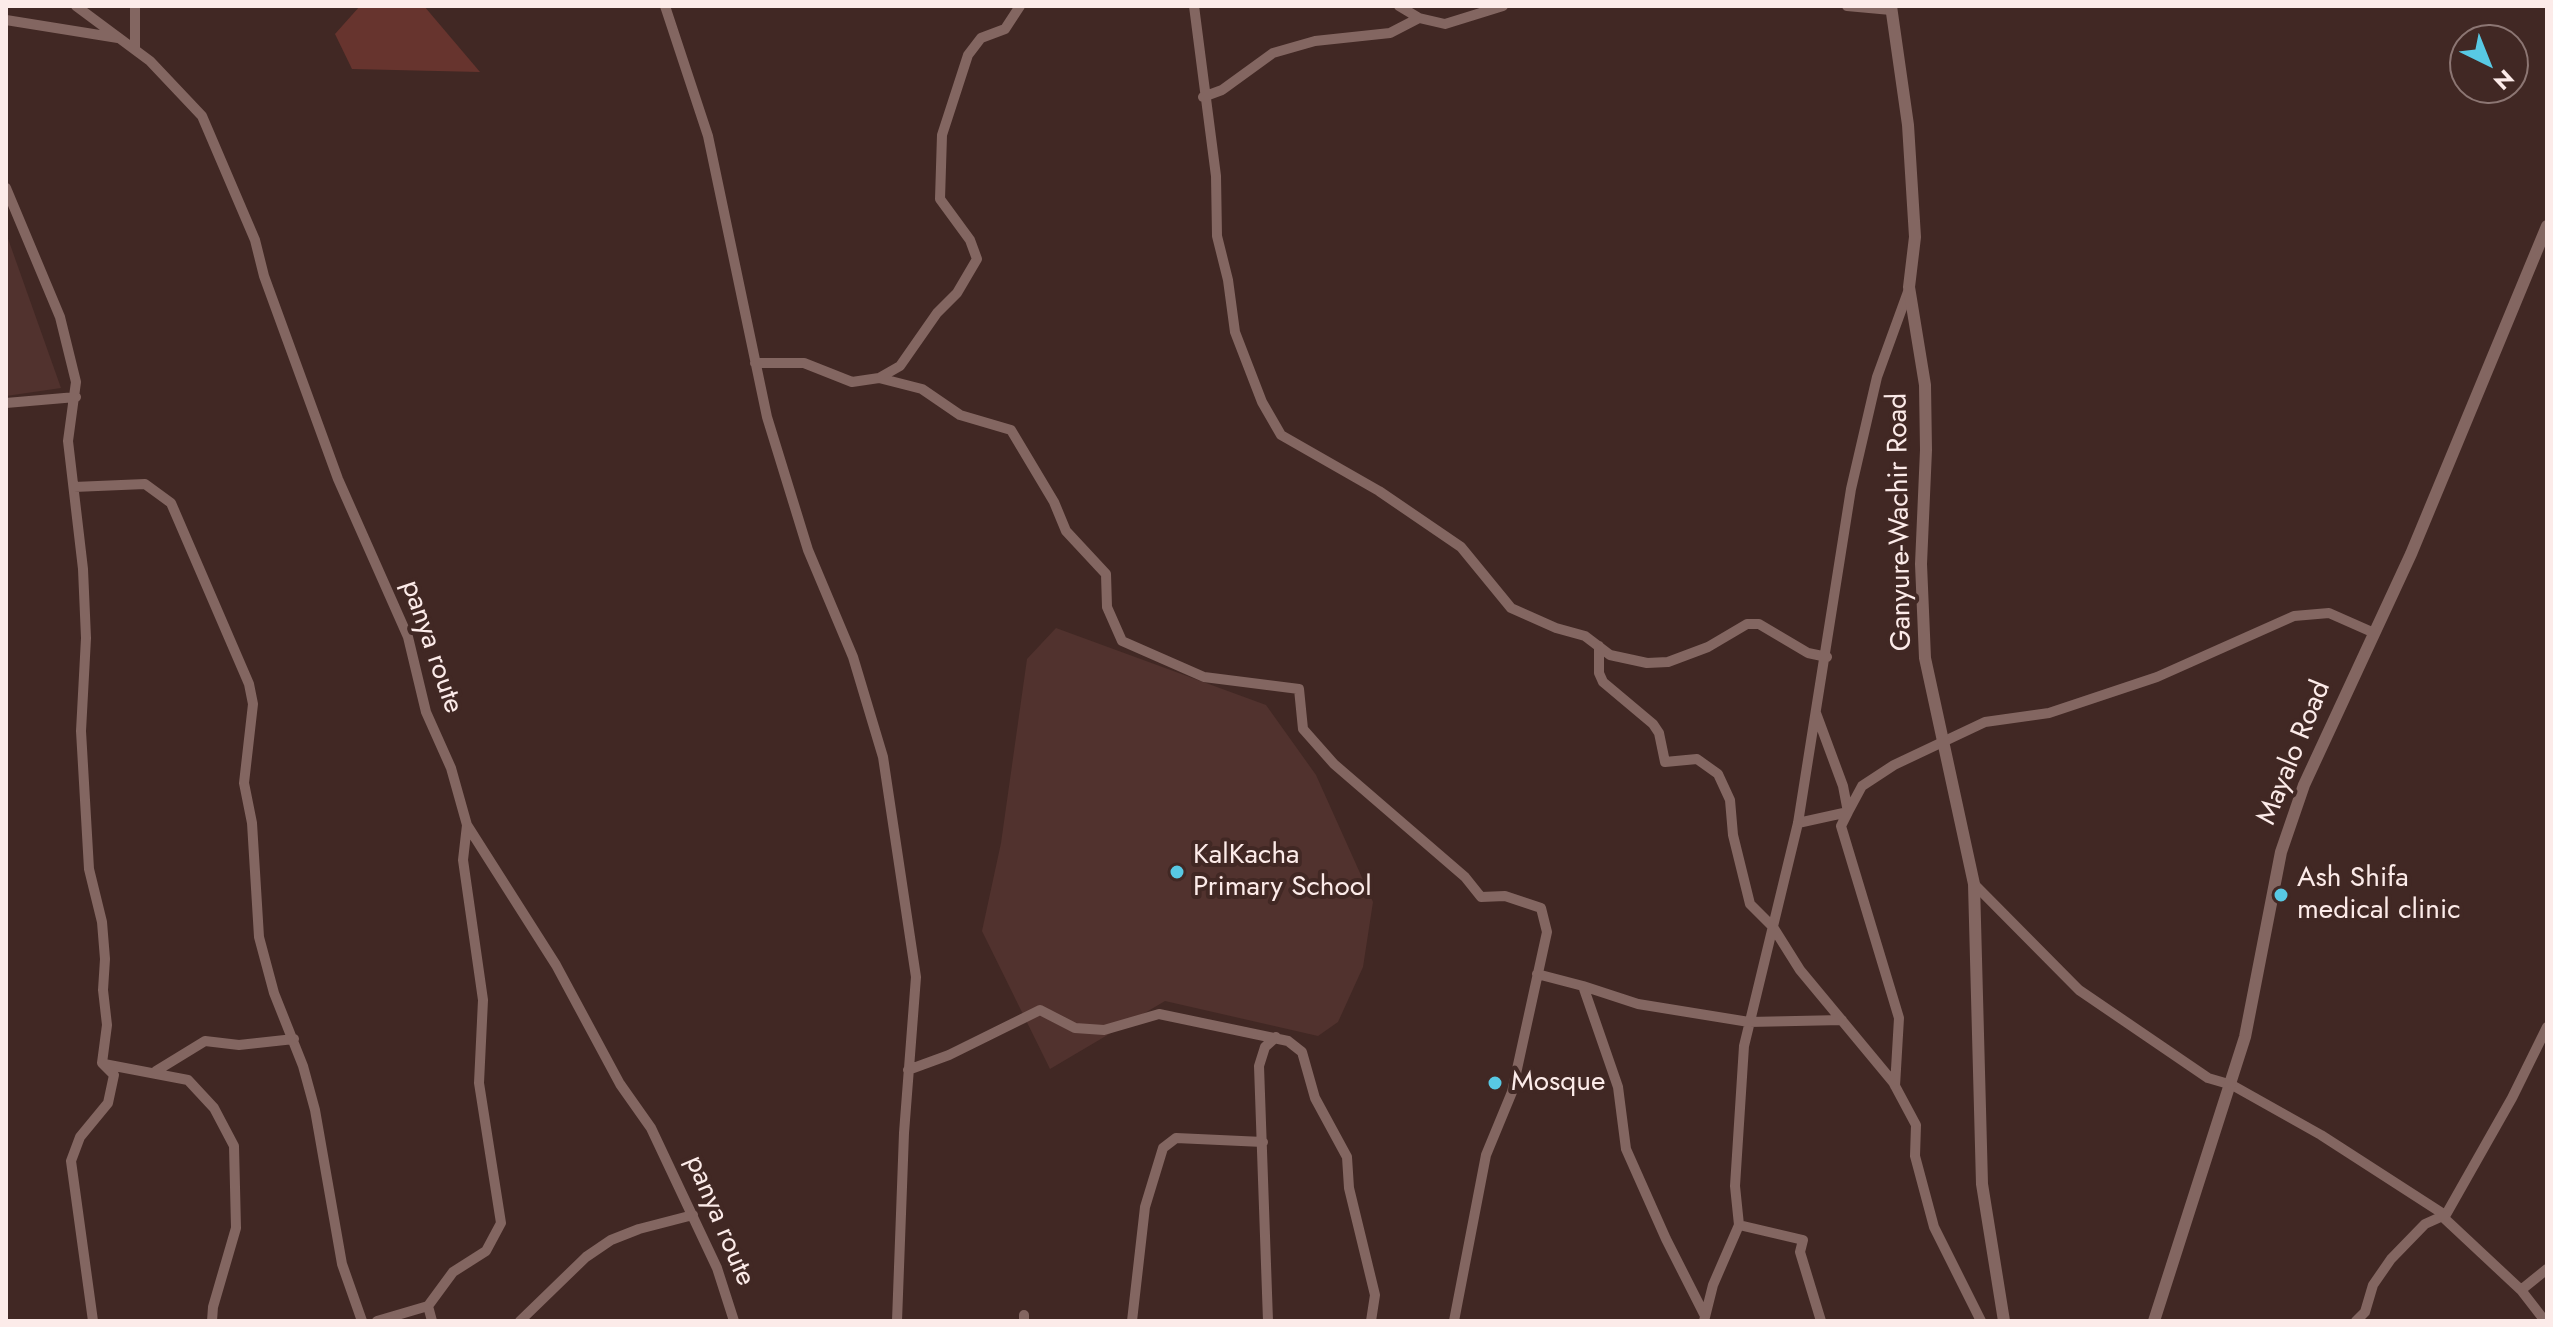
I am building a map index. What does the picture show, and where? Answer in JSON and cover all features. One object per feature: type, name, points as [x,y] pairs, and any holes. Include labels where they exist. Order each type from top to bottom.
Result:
[{"type":"street","name":"panya route","points":[[76,6],[150,61],[202,116],[255,240],[264,276],[338,479],[408,637],[426,712],[451,768],[467,825],[556,965],[620,1084],[651,1128],[717,1268],[734,1321]]},
{"type":"street","points":[[135,6],[138,31],[135,49]]},
{"type":"street","points":[[665,6],[708,136],[767,417],[808,550],[853,657],[883,757],[916,977],[908,1070],[897,1321]]},
{"type":"street","points":[[755,363],[804,363],[852,382],[879,378],[900,366],[937,313],[957,293],[977,259],[970,240],[940,199],[942,135],[968,55],[981,38],[1005,29],[1020,6]]},
{"type":"street","points":[[1194,6],[1203,97],[1216,176],[1217,236],[1228,280],[1235,332],[1262,402],[1281,435],[1379,491],[1461,547],[1511,608],[1556,628],[1585,636],[1610,655],[1647,663],[1668,662],[1708,647],[1747,624],[1759,624],[1808,653],[1827,657]]},
{"type":"street","points":[[1399,6],[1419,18],[1445,24],[1503,6]]},
{"type":"street","points":[[1847,6],[1891,8]]},
{"type":"street","name":"Ganyure-Wachir Road","points":[[1891,8],[1908,125],[1915,237],[1909,287],[1925,385],[1926,450],[1921,564],[1925,658],[1974,884],[1982,1184],[2004,1321]]},
{"type":"street","points":[[1203,97],[1222,90],[1273,53],[1315,41],[1390,33],[1419,18]]},
{"type":"street","points":[[6,20],[120,38]]},
{"type":"street","points":[[6,188],[60,317],[71,356],[76,397],[68,441],[86,638],[81,731],[89,869],[102,922],[105,959],[107,1025],[102,1063]]},
{"type":"street","name":"Mayalo Road","points":[[2154,1321],[2232,1085],[2245,1037],[2281,852],[2304,785],[2372,632],[2411,554],[2547,226]]},
{"type":"street","points":[[1704,1318],[1739,1225],[1735,1186],[1744,1046],[1798,823],[1827,657],[1851,489],[1877,377],[1909,287]]},
{"type":"street","points":[[879,378],[922,389],[960,415],[1011,430],[1054,502],[1066,531],[1106,574],[1107,607],[1122,641],[1204,677],[1299,689],[1303,729],[1334,764],[1465,877],[1481,897],[1505,896],[1541,908],[1547,932],[1512,1092],[1486,1155],[1454,1321]]},
{"type":"street","points":[[6,403],[76,397]]},
{"type":"street","points":[[74,487],[145,484],[171,503],[244,672],[253,704],[244,783],[252,823],[259,937],[274,993],[294,1039],[315,1110],[342,1264],[362,1321]]},
{"type":"street","points":[[1895,1088],[1899,1018],[1841,826],[1862,786],[1894,765],[1985,722],[2049,713],[2157,677],[2294,616],[2329,613],[2372,632]]},
{"type":"street","points":[[1599,646],[1599,673],[1603,682],[1653,724],[1665,762],[1697,759],[1718,774],[1730,800],[1733,835],[1750,904],[1773,927],[1800,970],[1895,1088],[1916,1125],[1915,1156],[1934,1227],[1981,1321]]},
{"type":"street","points":[[1816,713],[1843,786],[1848,812]]},
{"type":"street","points":[[1798,823],[1848,812]]},
{"type":"street","points":[[377,1321],[428,1306],[453,1272],[486,1251],[501,1223],[479,1083],[483,1000],[463,860],[467,825]]},
{"type":"street","points":[[1974,884],[2079,990],[2208,1078],[2232,1085],[2362,1160],[2445,1215],[2521,1290],[2545,1321]]},
{"type":"street","points":[[1537,974],[1638,1004],[1749,1022],[1842,1020]]},
{"type":"street","points":[[1583,986],[1618,1087],[1626,1149],[1704,1318]]},
{"type":"street","points":[[908,1070],[949,1055],[1040,1010],[1075,1028],[1104,1030],[1159,1014],[1276,1037],[1302,1052],[1315,1098],[1347,1157],[1349,1188],[1375,1295],[1371,1321]]},
{"type":"street","points":[[2356,1321],[2365,1312],[2373,1285],[2391,1259],[2425,1224],[2445,1215],[2512,1098],[2547,1027]]},
{"type":"street","points":[[1268,1321],[1259,1066],[1265,1047],[1276,1037]]},
{"type":"street","points":[[156,1071],[205,1041],[239,1045],[294,1039]]},
{"type":"street","points":[[102,1063],[156,1071],[188,1080],[214,1108],[234,1146],[236,1228],[213,1307],[212,1321]]},
{"type":"street","points":[[93,1321],[71,1161],[80,1137],[112,1094],[114,1075],[102,1063]]},
{"type":"street","points":[[1132,1321],[1145,1207],[1163,1148],[1176,1138],[1263,1142]]},
{"type":"street","points":[[520,1321],[575,1267],[611,1240],[693,1215]]},
{"type":"street","points":[[1739,1225],[1803,1240],[1800,1252],[1821,1321]]},
{"type":"street","points":[[2521,1290],[2547,1269]]},
{"type":"street","points":[[428,1306],[432,1321]]},
{"type":"shaded area","points":[[360,6],[424,6],[480,72],[352,69],[335,34]]},
{"type":"shaded area","points":[[6,233],[61,388],[6,396]]},
{"type":"shaded area","name":"KalKacha Primary School","points":[[1056,628],[1266,705],[1316,775],[1373,902],[1363,967],[1338,1022],[1318,1036],[1165,1001],[1050,1069],[982,931],[1001,843],[1027,659]]},
{"type":"place","name":"KalKacha Primary School","points":[[1177,872]]},
{"type":"place","name":"Ash Shifa medical clinic","points":[[2281,895]]},
{"type":"place","name":"Mosque","points":[[1495,1083]]}]
